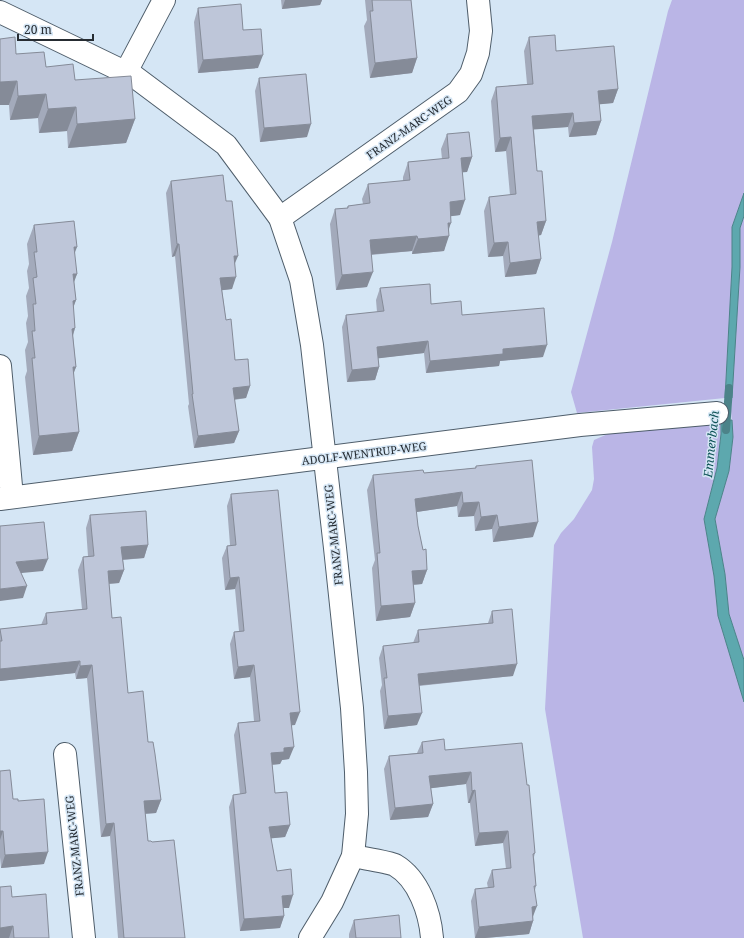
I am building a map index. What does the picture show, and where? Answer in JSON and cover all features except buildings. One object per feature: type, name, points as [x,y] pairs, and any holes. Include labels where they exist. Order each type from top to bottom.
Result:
[{"type":"street","points":[[126,72],[164,0]]},
{"type":"street","name":"FRANZ-MARC-WEG","points":[[280,218],[458,92],[471,74],[478,53],[482,31],[478,0]]},
{"type":"street","name":"FRANZ-MARC-WEG","points":[[0,12],[139,79],[226,145],[280,218],[301,280],[312,345],[352,708],[357,814],[353,856],[332,902],[310,938]]},
{"type":"street","name":"ADOLF-WENTRUP-WEG","points":[[0,366],[6,498],[584,425],[717,412]]},
{"type":"street","name":"FRANZ-MARC-WEG","points":[[65,754],[84,938]]},
{"type":"street","points":[[353,856],[395,865],[409,877],[420,892],[432,938]]},
{"type":"shaded area","points":[[672,0],[744,0],[744,193],[732,227],[732,267],[725,398],[577,413],[571,392],[612,242],[668,11]]},
{"type":"shaded area","points":[[744,193],[744,216],[740,228],[740,267],[732,398],[725,398],[732,267],[732,227]]},
{"type":"shaded area","points":[[744,216],[744,660],[729,614],[725,574],[715,519],[729,471],[733,437],[731,411],[740,267],[740,228]]},
{"type":"shaded area","points":[[732,420],[733,437],[729,471],[715,519],[725,574],[729,614],[744,660],[744,702],[718,616],[714,576],[704,519],[717,468],[721,421]]},
{"type":"shaded area","points":[[721,421],[717,468],[704,519],[714,576],[718,616],[744,702],[744,938],[583,938],[545,709],[554,545],[561,533],[574,519],[592,490],[594,479],[592,447],[594,440],[610,433]]},
{"type":"waterway","name":"Emmerbach","points":[[726,430],[729,388]]}]
